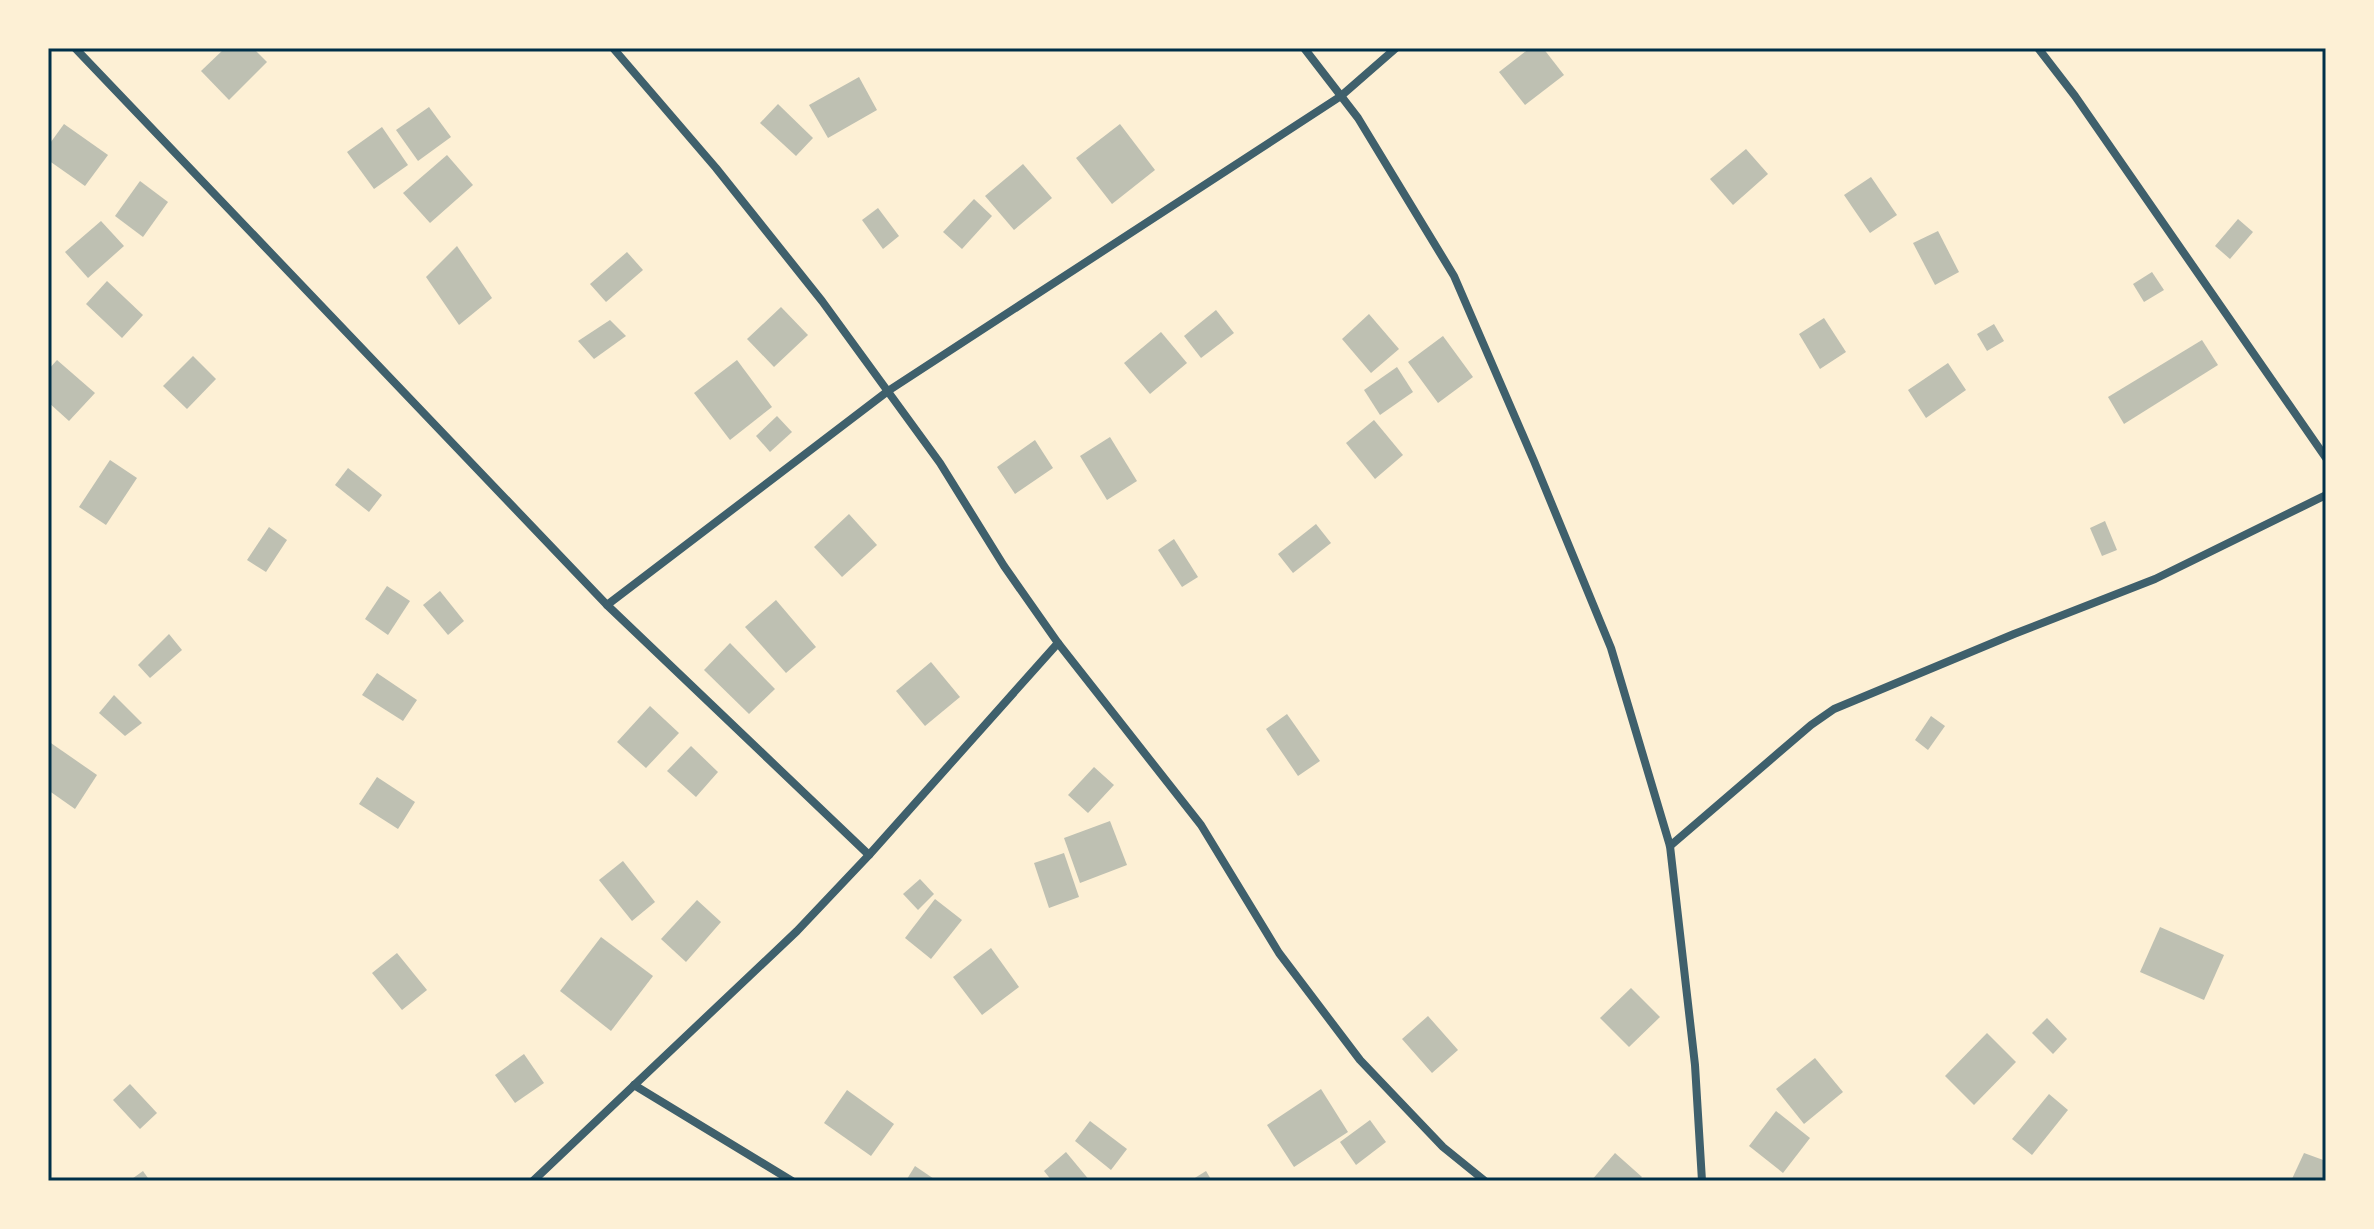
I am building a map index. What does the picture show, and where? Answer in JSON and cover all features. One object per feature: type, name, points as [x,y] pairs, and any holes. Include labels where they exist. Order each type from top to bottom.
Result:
[{"type":"street","points":[[75,48],[607,605],[869,855]]},
{"type":"street","points":[[613,48],[726,180],[822,301],[940,463],[1004,566],[1058,643],[1201,825],[1279,953],[1360,1060],[1443,1147],[1485,1181]]},
{"type":"street","points":[[1304,48],[1358,118],[1454,276],[1611,648],[1670,846],[1695,1065],[1702,1181]]},
{"type":"street","points":[[607,605],[888,391],[1341,96],[1396,48]]},
{"type":"street","points":[[2038,48],[2075,96],[2326,458]]},
{"type":"street","points":[[1670,846],[1811,725],[1834,709],[2155,579],[2326,495]]},
{"type":"street","points":[[533,1181],[797,931],[1058,643]]},
{"type":"street","points":[[634,1085],[792,1181]]},
{"type":"building","points":[[225,48],[253,48],[267,62],[229,100],[201,71]]},
{"type":"building","points":[[1530,48],[1543,48],[1564,75],[1525,105],[1499,72]]},
{"type":"building","points":[[859,77],[877,110],[828,138],[809,105]]},
{"type":"building","points":[[778,104],[813,138],[796,156],[760,123]]},
{"type":"building","points":[[429,107],[451,137],[418,161],[396,130]]},
{"type":"building","points":[[64,124],[108,155],[85,186],[48,160],[48,146]]},
{"type":"building","points":[[1120,124],[1155,170],[1112,204],[1076,158]]},
{"type":"building","points":[[382,127],[408,165],[374,189],[347,152]]},
{"type":"building","points":[[1746,149],[1768,174],[1733,205],[1710,179]]},
{"type":"building","points":[[447,155],[473,185],[430,223],[403,193]]},
{"type":"building","points":[[1023,164],[1052,198],[1014,230],[985,196]]},
{"type":"building","points":[[1871,177],[1897,215],[1870,233],[1844,195]]},
{"type":"building","points":[[140,181],[168,202],[143,237],[115,216]]},
{"type":"building","points":[[974,199],[992,216],[962,249],[943,232]]},
{"type":"building","points":[[878,208],[899,236],[883,249],[862,220]]},
{"type":"building","points":[[2238,219],[2253,232],[2230,259],[2215,246]]},
{"type":"building","points":[[101,221],[124,246],[88,278],[65,252]]},
{"type":"building","points":[[1938,231],[1959,272],[1935,285],[1913,243]]},
{"type":"building","points":[[457,246],[492,298],[459,325],[426,277]]},
{"type":"building","points":[[627,252],[643,270],[606,302],[590,284]]},
{"type":"building","points":[[2152,272],[2164,290],[2144,302],[2133,284]]},
{"type":"building","points":[[107,281],[143,315],[122,338],[86,304]]},
{"type":"building","points":[[781,307],[808,335],[774,367],[747,339]]},
{"type":"building","points":[[1216,310],[1234,333],[1201,358],[1184,336]]},
{"type":"building","points":[[1369,314],[1399,349],[1371,373],[1342,339]]},
{"type":"building","points":[[1824,318],[1846,352],[1820,369],[1799,334]]},
{"type":"building","points":[[610,320],[626,336],[594,359],[578,341]]},
{"type":"building","points":[[1994,324],[2004,341],[1987,351],[1977,334]]},
{"type":"building","points":[[1161,332],[1187,363],[1150,394],[1124,363]]},
{"type":"building","points":[[1443,336],[1473,377],[1438,403],[1408,362]]},
{"type":"building","points":[[2202,340],[2218,365],[2124,424],[2108,397]]},
{"type":"building","points":[[193,356],[216,379],[187,409],[163,386]]},
{"type":"building","points":[[57,360],[95,393],[69,421],[48,402],[48,370]]},
{"type":"building","points":[[737,360],[772,407],[730,440],[694,393]]},
{"type":"building","points":[[1948,363],[1966,390],[1926,418],[1908,390]]},
{"type":"building","points":[[1397,367],[1413,392],[1380,415],[1364,390]]},
{"type":"building","points":[[777,416],[792,432],[770,452],[756,436]]},
{"type":"building","points":[[1374,420],[1403,455],[1375,479],[1346,443]]},
{"type":"building","points":[[1110,437],[1137,481],[1107,500],[1080,456]]},
{"type":"building","points":[[1035,440],[1053,468],[1015,494],[997,467]]},
{"type":"building","points":[[110,460],[137,478],[106,525],[79,507]]},
{"type":"building","points":[[348,468],[382,495],[369,512],[335,485]]},
{"type":"building","points":[[849,514],[877,545],[842,577],[814,547]]},
{"type":"building","points":[[2105,521],[2117,550],[2102,556],[2090,528]]},
{"type":"building","points":[[1316,524],[1331,543],[1293,573],[1278,554]]},
{"type":"building","points":[[269,527],[287,540],[266,572],[247,560]]},
{"type":"building","points":[[1174,539],[1198,577],[1182,587],[1158,550]]},
{"type":"building","points":[[387,586],[410,601],[388,635],[365,619]]},
{"type":"building","points":[[440,591],[464,621],[448,635],[423,605]]},
{"type":"building","points":[[776,600],[816,647],[786,673],[745,627]]},
{"type":"building","points":[[169,634],[182,650],[150,678],[138,665]]},
{"type":"building","points":[[730,643],[775,689],[749,714],[704,670]]},
{"type":"building","points":[[931,662],[960,697],[925,726],[896,691]]},
{"type":"building","points":[[377,673],[417,700],[403,721],[362,695]]},
{"type":"building","points":[[114,695],[142,723],[125,736],[99,713]]},
{"type":"building","points":[[650,706],[679,733],[646,768],[617,742]]},
{"type":"building","points":[[1287,714],[1320,761],[1298,776],[1266,729]]},
{"type":"building","points":[[1931,716],[1945,726],[1928,750],[1915,740]]},
{"type":"building","points":[[48,741],[97,775],[75,809],[48,790]]},
{"type":"building","points":[[691,746],[718,772],[696,797],[667,771]]},
{"type":"building","points":[[1094,767],[1114,785],[1088,813],[1068,795]]},
{"type":"building","points":[[377,777],[415,802],[398,829],[359,804]]},
{"type":"building","points":[[1110,821],[1127,865],[1080,883],[1064,838]]},
{"type":"building","points":[[1064,853],[1079,897],[1049,908],[1034,863]]},
{"type":"building","points":[[623,861],[655,902],[632,921],[599,880]]},
{"type":"building","points":[[920,879],[934,894],[918,910],[903,894]]},
{"type":"building","points":[[935,899],[962,920],[931,959],[905,938]]},
{"type":"building","points":[[697,900],[721,922],[686,962],[661,939]]},
{"type":"building","points":[[2160,927],[2224,955],[2204,1000],[2140,972]]},
{"type":"building","points":[[601,937],[653,976],[611,1031],[560,991]]},
{"type":"building","points":[[991,948],[1019,987],[982,1015],[953,977]]},
{"type":"building","points":[[397,953],[427,990],[402,1010],[372,973]]},
{"type":"building","points":[[1631,988],[1660,1017],[1629,1047],[1600,1018]]},
{"type":"building","points":[[1428,1016],[1458,1050],[1432,1073],[1402,1039]]},
{"type":"building","points":[[2047,1018],[2067,1039],[2053,1054],[2032,1033]]},
{"type":"building","points":[[1987,1033],[2016,1062],[1974,1105],[1945,1076]]},
{"type":"building","points":[[524,1054],[544,1083],[515,1103],[495,1075]]},
{"type":"building","points":[[1815,1058],[1843,1092],[1804,1124],[1776,1089]]},
{"type":"building","points":[[130,1084],[157,1113],[140,1129],[113,1100]]},
{"type":"building","points":[[1321,1089],[1348,1132],[1294,1167],[1267,1125]]},
{"type":"building","points":[[847,1090],[894,1124],[871,1156],[824,1123]]},
{"type":"building","points":[[2049,1094],[2068,1110],[2032,1155],[2012,1139]]},
{"type":"building","points":[[1776,1111],[1810,1138],[1783,1173],[1749,1146]]},
{"type":"building","points":[[1370,1120],[1386,1142],[1356,1165],[1340,1142]]},
{"type":"building","points":[[1090,1121],[1127,1149],[1111,1170],[1075,1141]]},
{"type":"building","points":[[1066,1152],[1090,1181],[1052,1181],[1044,1171]]},
{"type":"building","points":[[1615,1153],[1642,1177],[1638,1181],[1591,1181]]},
{"type":"building","points":[[2304,1153],[2326,1161],[2326,1181],[2291,1181]]},
{"type":"building","points":[[915,1166],[937,1181],[909,1181],[907,1179]]},
{"type":"building","points":[[143,1171],[150,1181],[129,1181]]},
{"type":"building","points":[[1206,1171],[1212,1181],[1190,1181]]}]
